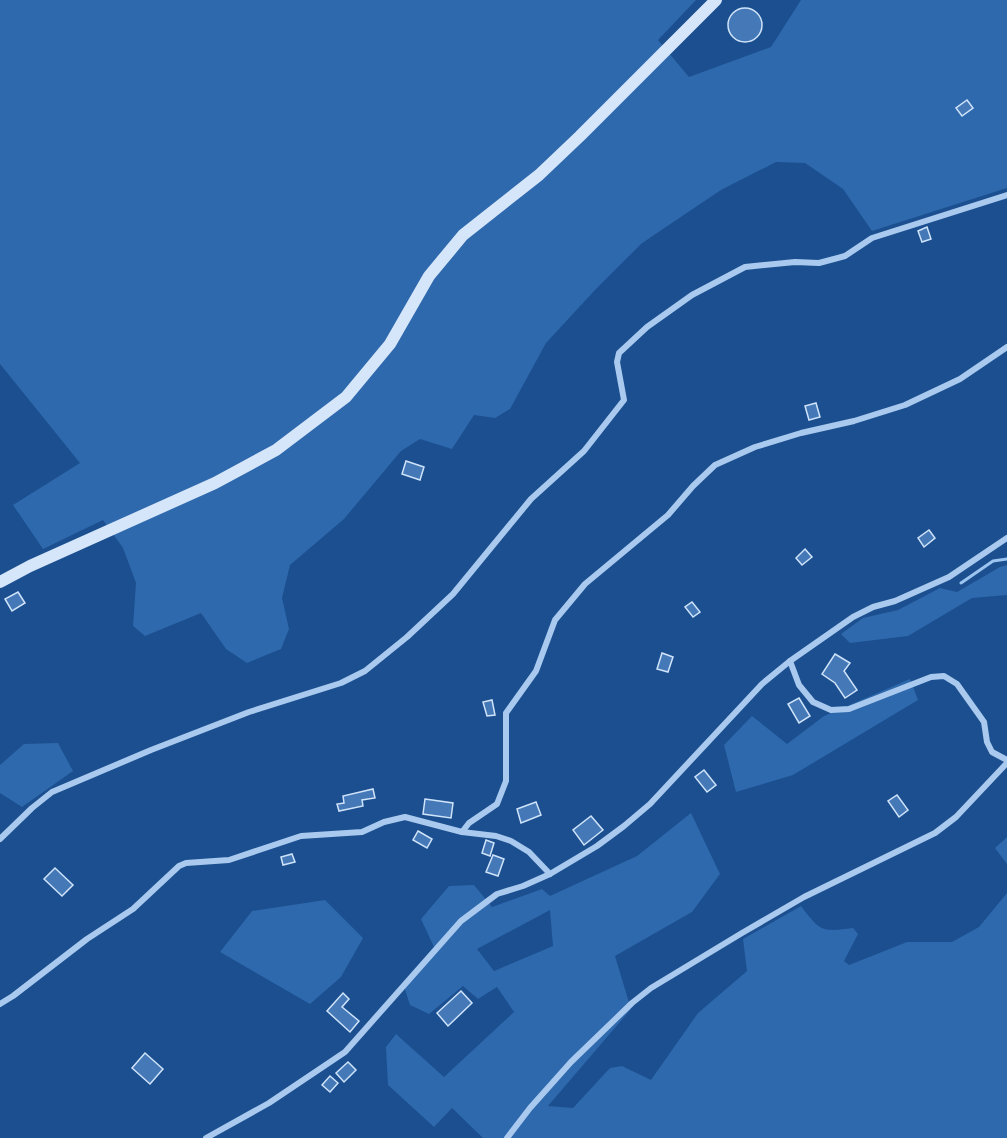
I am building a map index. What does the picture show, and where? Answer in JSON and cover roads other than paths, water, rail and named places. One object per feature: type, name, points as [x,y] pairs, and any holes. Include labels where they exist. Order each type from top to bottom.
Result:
[{"type":"street","points":[[0,582],[30,566],[215,483],[276,450],[346,397],[390,344],[429,276],[462,235],[540,175],[716,0]]},
{"type":"street","points":[[0,839],[52,792],[238,716],[341,683],[365,671],[407,637],[453,594],[531,499],[584,451],[624,400],[617,362],[619,353],[647,327],[692,295],[745,267],[795,262],[819,263],[845,256],[872,238],[1007,195]]},
{"type":"street","points":[[462,832],[469,823],[497,804],[506,781],[506,713],[536,670],[555,620],[585,584],[668,515],[715,465],[755,447],[905,405],[960,379],[1007,347]]},
{"type":"street","points":[[206,1138],[269,1103],[345,1052],[461,921],[497,894],[550,874],[597,846],[624,826],[650,804],[762,684],[790,661],[853,617],[873,607],[895,602],[949,577],[1007,538]]},
{"type":"street","points":[[507,1138],[571,1062],[632,1003],[651,988],[804,897],[935,833],[956,817],[1007,762],[992,752],[987,742],[984,722],[957,684],[944,676],[931,677],[849,709],[831,710],[813,702],[799,685],[790,661]]},
{"type":"street","points":[[0,1004],[87,939],[133,909],[186,863],[230,860],[301,836],[362,832],[384,822],[405,817],[462,832],[496,836],[511,841],[529,852],[550,874]]},
{"type":"waterway","points":[[961,583],[993,561],[1007,559]]}]
